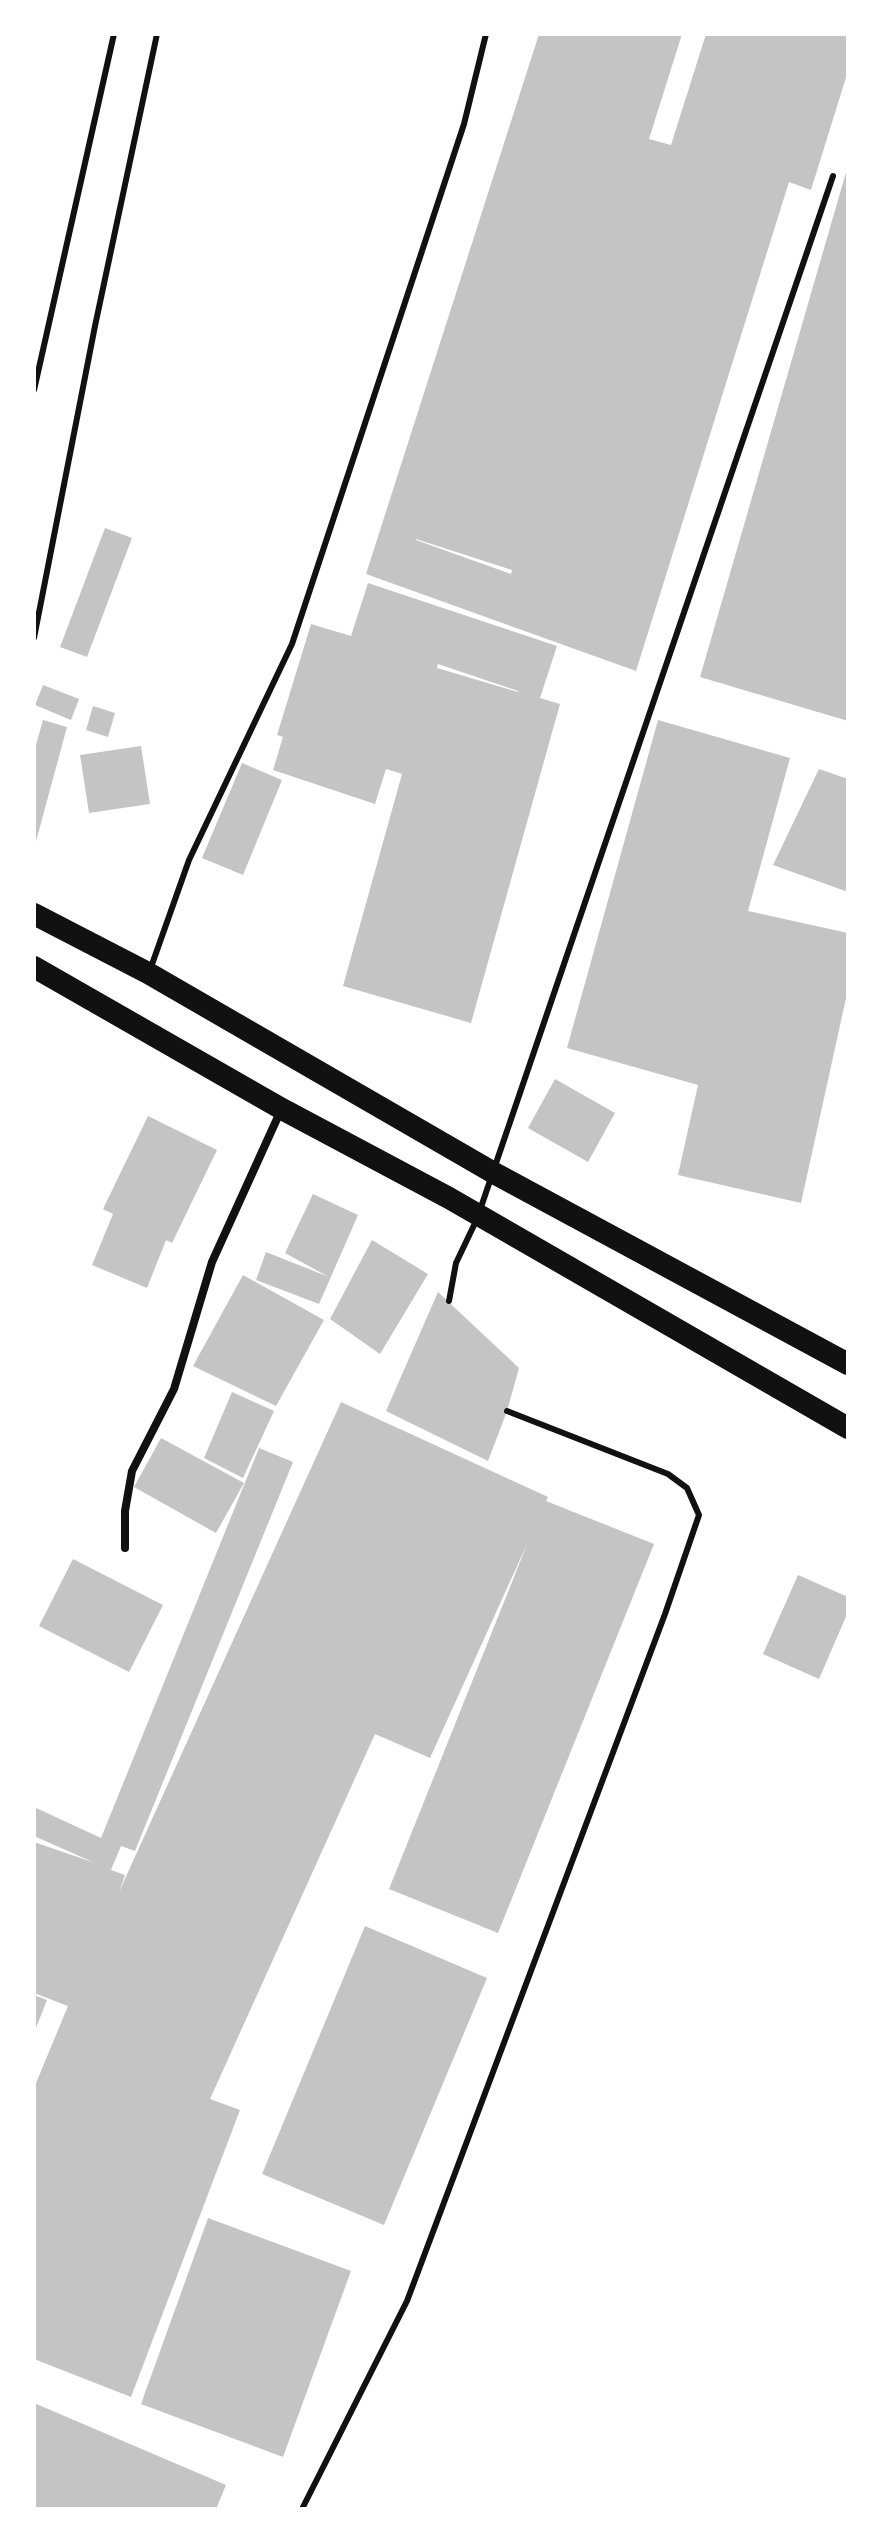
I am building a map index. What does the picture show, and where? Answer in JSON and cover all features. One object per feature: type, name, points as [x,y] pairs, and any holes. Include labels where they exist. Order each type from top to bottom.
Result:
[{"type":"highway","points":[[34,914],[148,973],[494,1173],[848,1364]]},
{"type":"highway","points":[[34,967],[282,1109],[478,1215],[848,1428]]},
{"type":"street","points":[[125,1548],[125,1511],[132,1471],[174,1389],[212,1262],[282,1109]]},
{"type":"lane","points":[[34,390],[114,34]]},
{"type":"lane","points":[[34,638],[95,326],[157,34]]},
{"type":"lane","points":[[148,973],[189,860],[292,644],[464,124],[486,34]]},
{"type":"lane","points":[[449,1301],[456,1263],[494,1173],[833,176]]},
{"type":"lane","points":[[302,2509],[407,2301],[665,1614],[699,1515],[687,1488],[668,1474],[507,1411]]},
{"type":"building","points":[[539,34],[682,34],[649,139],[671,145],[706,34],[848,34],[848,71],[811,190],[789,182],[636,671],[366,574]],"holes":[[[416,539],[512,570],[511,574]]]},
{"type":"building","points":[[848,169],[848,721],[700,677]]},
{"type":"building","points":[[105,528],[132,538],[87,657],[60,647]]},
{"type":"building","points":[[368,583],[557,646],[540,698],[560,704],[471,1023],[343,986],[402,774],[386,769],[375,804],[273,770],[283,737],[277,735],[311,624],[351,636]],"holes":[[[438,664],[518,691],[437,668]]]},
{"type":"building","points":[[43,685],[79,699],[71,720],[35,705]]},
{"type":"building","points":[[93,706],[115,713],[108,737],[86,730]]},
{"type":"building","points":[[43,720],[67,727],[35,845],[34,752]]},
{"type":"building","points":[[658,720],[790,758],[748,911],[848,933],[848,989],[801,1203],[678,1175],[698,1085],[567,1048]]},
{"type":"building","points":[[141,746],[150,804],[89,813],[80,755]]},
{"type":"building","points":[[242,763],[282,780],[243,875],[202,858]]},
{"type":"building","points":[[819,769],[848,779],[848,892],[773,865]]},
{"type":"building","points":[[555,1079],[615,1113],[588,1162],[528,1128]]},
{"type":"building","points":[[148,1116],[217,1150],[172,1243],[166,1240],[147,1288],[92,1265],[113,1214],[103,1209]]},
{"type":"building","points":[[313,1194],[358,1215],[319,1304],[256,1280],[266,1252],[329,1277],[285,1253]]},
{"type":"building","points":[[372,1240],[428,1274],[380,1354],[330,1319]]},
{"type":"building","points":[[243,1275],[324,1320],[276,1406],[193,1366]]},
{"type":"building","points":[[438,1292],[519,1368],[488,1461],[386,1411]]},
{"type":"building","points":[[232,1392],[274,1411],[243,1478],[204,1458]]},
{"type":"building","points":[[341,1402],[548,1497],[546,1501],[654,1544],[498,1933],[389,1889],[528,1542],[430,1758],[375,1734],[210,2099],[240,2110],[131,2397],[34,2359],[34,2088],[68,2006],[34,1993],[34,1842],[95,1863],[34,1836],[34,1807],[101,1838],[259,1448],[293,1462],[135,1851],[121,1846],[111,1870],[125,1875],[119,1892]]},
{"type":"building","points":[[161,1438],[244,1483],[216,1533],[134,1487]]},
{"type":"building","points":[[73,1559],[163,1605],[129,1672],[39,1626]]},
{"type":"building","points":[[798,1575],[848,1597],[848,1612],[819,1679],[763,1654]]},
{"type":"building","points":[[365,1926],[487,1978],[384,2225],[262,2174]]},
{"type":"building","points":[[34,1995],[47,2000],[34,2033]]},
{"type":"building","points":[[208,2218],[351,2271],[283,2457],[141,2404]]},
{"type":"building","points":[[34,2403],[226,2485],[216,2509],[34,2509]]}]
